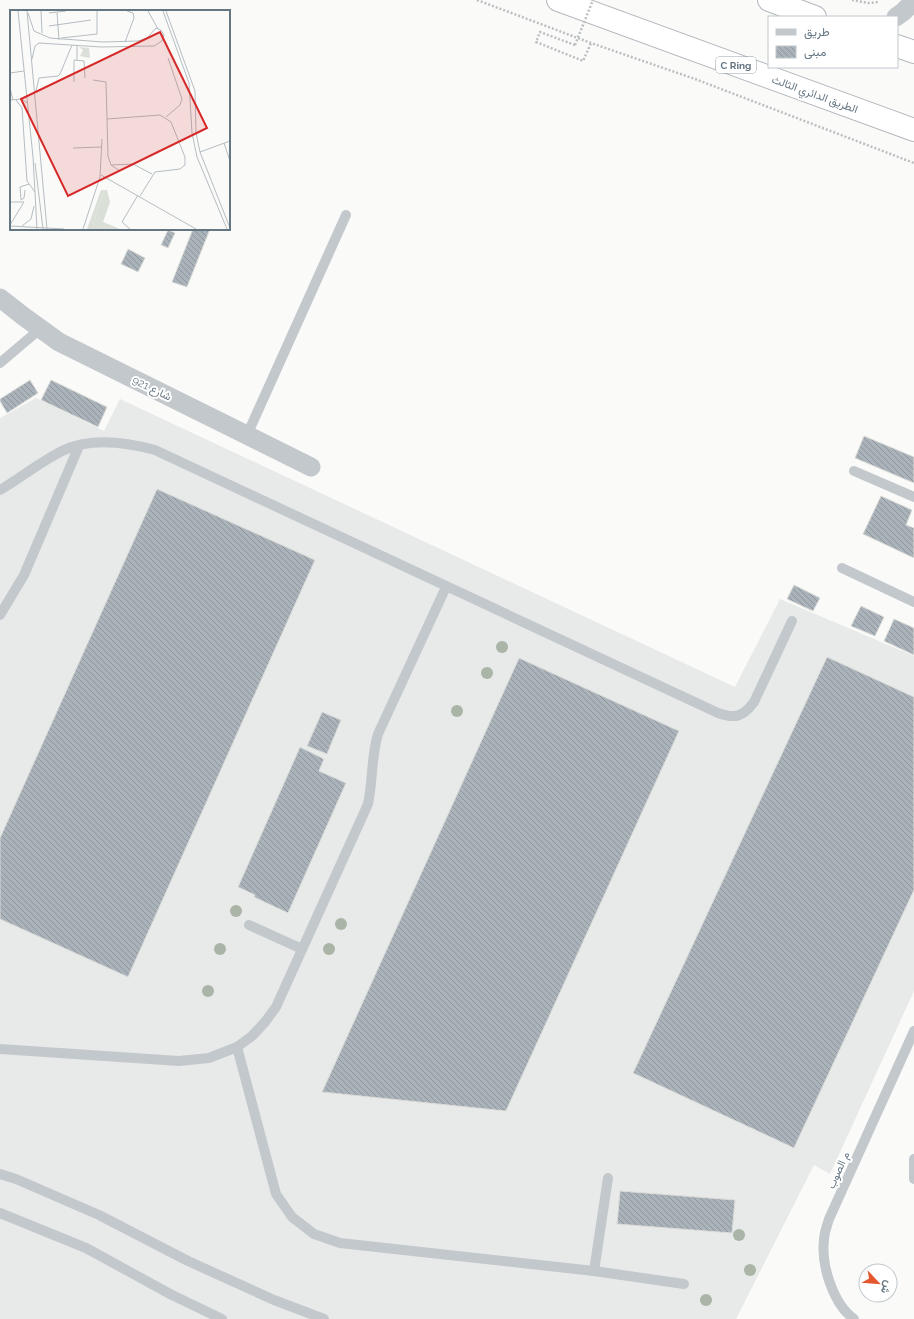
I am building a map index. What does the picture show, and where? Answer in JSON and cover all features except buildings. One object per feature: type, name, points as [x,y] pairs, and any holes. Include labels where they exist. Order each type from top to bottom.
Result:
[{"type":"highway","name":"الطريق الدائري الثالث","points":[[558,0],[914,130]]},
{"type":"highway","points":[[769,0],[812,16]]},
{"type":"highway","points":[[898,46],[914,52]]},
{"type":"street","points":[[897,16],[914,1]]},
{"type":"street","name":"شارع 921","points":[[0,298],[59,342],[311,467]]},
{"type":"lane","points":[[247,435],[346,215]]},
{"type":"lane","points":[[0,363],[40,329]]},
{"type":"lane","points":[[0,490],[63,450],[98,443],[117,442],[155,450],[446,587],[718,713],[730,717],[741,715],[748,710],[754,702],[792,621]]},
{"type":"lane","points":[[0,615],[24,575],[79,446]]},
{"type":"lane","points":[[854,471],[914,497]]},
{"type":"lane","points":[[842,568],[914,602]]},
{"type":"lane","points":[[0,1049],[179,1061],[209,1058],[237,1047],[252,1036],[269,1017],[276,1006],[368,804],[372,788],[374,753],[378,734],[446,587]]},
{"type":"lane","points":[[249,925],[302,949]]},
{"type":"lane","name":"م الصوب","points":[[854,1319],[849,1316],[836,1300],[824,1260],[824,1239],[829,1219],[914,1031]]},
{"type":"lane","points":[[237,1047],[276,1194],[292,1217],[314,1234],[340,1243],[594,1271],[684,1284]]},
{"type":"lane","points":[[914,1159],[914,1179]]},
{"type":"lane","points":[[0,1174],[16,1179],[99,1215],[188,1261],[266,1297],[324,1319]]},
{"type":"lane","points":[[594,1271],[608,1178]]},
{"type":"lane","points":[[0,1213],[86,1248],[172,1295],[222,1319]]},
{"type":"path","points":[[477,0],[591,43],[695,79],[914,163]]},
{"type":"path","points":[[591,43],[583,61],[536,42],[540,32],[575,45],[593,0]]},
{"type":"path","points":[[852,0],[881,2]]},
{"type":"shaded area","points":[[36,398],[104,431],[120,399],[735,687],[780,599],[914,656],[914,991],[830,1174],[814,1165],[736,1319],[0,1319],[0,418]]}]
